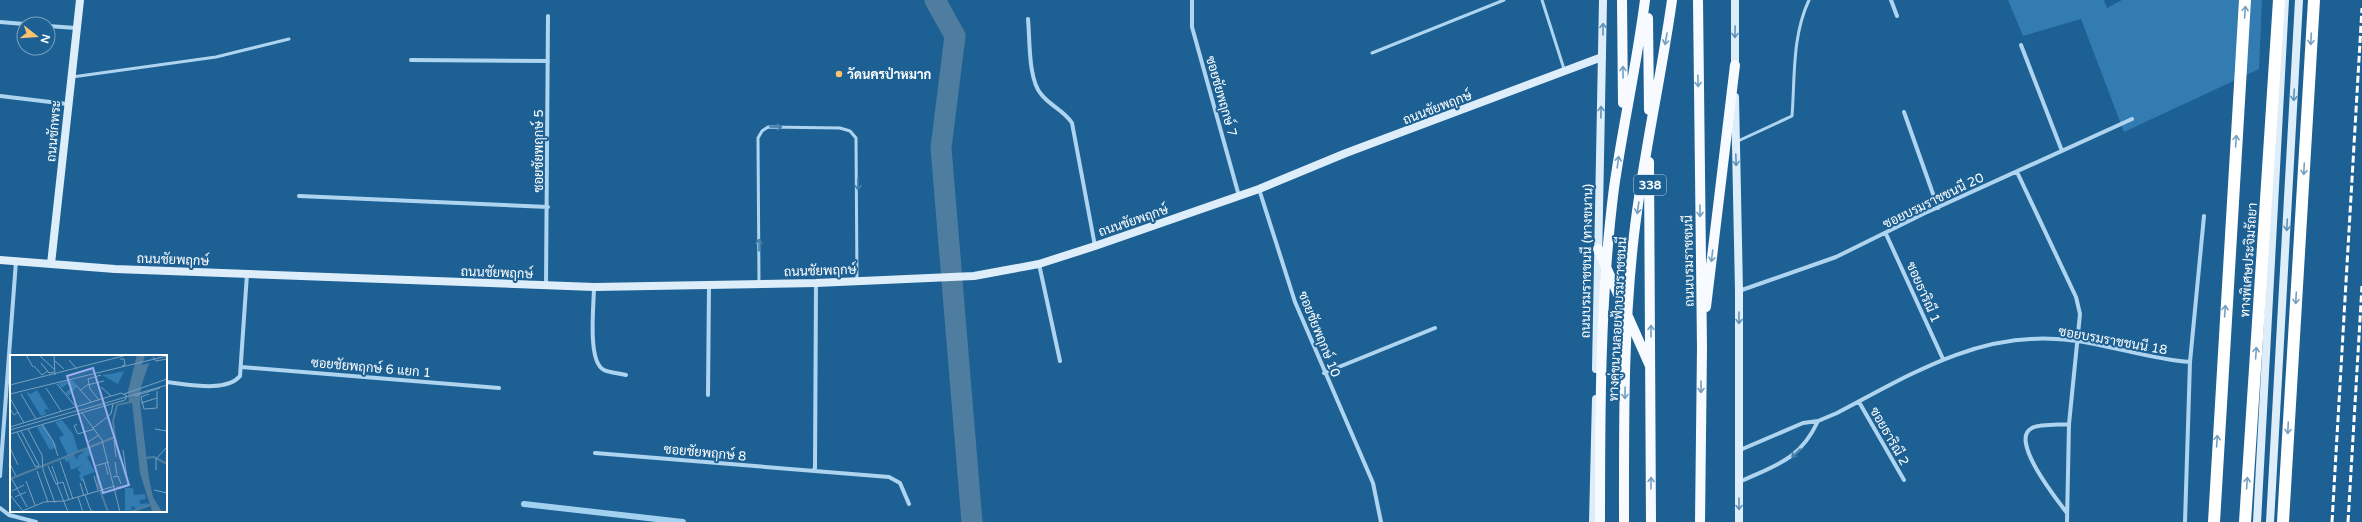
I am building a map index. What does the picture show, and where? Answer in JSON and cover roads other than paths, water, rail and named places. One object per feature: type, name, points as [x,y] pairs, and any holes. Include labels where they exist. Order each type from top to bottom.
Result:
[{"type":"highway","points":[[2214,522],[2245,0]]},
{"type":"highway","name":"ทางพิเศษประจิมรัถยา","points":[[2245,522],[2279,0]]},
{"type":"highway","points":[[2282,522],[2314,0]]},
{"type":"main road","name":"ถนนชักพระ","points":[[51,264],[67,104],[80,0]]},
{"type":"main road","name":"ถนนบรมราชชนนี (ทางขนาน)","points":[[1593,522],[1603,0]]},
{"type":"main road","points":[[1622,0],[1624,125]]},
{"type":"main road","name":"ทางคู่ขนานลอยฟ้าบรมราชชนนี","points":[[1600,522],[1602,339],[1610,228],[1624,125],[1647,0]]},
{"type":"main road","name":"338","points":[[1647,0],[1652,441],[1651,522]]},
{"type":"main road","name":"ทางคู่ขนานลอยฟ้าบรมราชชนนี","points":[[1624,522],[1626,343],[1634,235],[1672,0]]},
{"type":"main road","name":"ถนนบรมราชชนนี","points":[[1698,0],[1702,348],[1700,522]]},
{"type":"main road","points":[[1736,0],[1735,142],[1739,291],[1739,522]]},
{"type":"main road","points":[[2257,522],[2285,0]]},
{"type":"main road","points":[[2270,522],[2299,0]]},
{"type":"main road","name":"ถนนชัยพฤกษ์","points":[[0,260],[115,269],[594,287],[816,283],[974,276],[1039,264],[1259,189],[1346,153],[1602,57]]},
{"type":"main road","points":[[1702,348],[1735,65]]},
{"type":"main road","points":[[1598,249],[1651,370]]},
{"type":"street","name":"ซอยชัยพฤกษ์ 7","points":[[1192,0],[1192,27],[1238,196]]},
{"type":"street","points":[[1891,0],[1897,16]]},
{"type":"street","name":"ซอยชัยพฤกษ์ 5","points":[[546,286],[548,207],[548,16]]},
{"type":"street","points":[[1028,19],[1034,80],[1040,94],[1051,104],[1066,113],[1072,123],[1095,246]]},
{"type":"street","points":[[0,22],[16,23]]},
{"type":"street","points":[[56,27],[76,28]]},
{"type":"street","points":[[2021,44],[2062,151]]},
{"type":"street","points":[[411,60],[548,60]]},
{"type":"street","points":[[0,96],[67,104]]},
{"type":"street","points":[[1904,112],[1938,208]]},
{"type":"street","name":"ซอยบรมราชชนนี 20","points":[[1739,291],[1836,257],[1938,208],[2132,119]]},
{"type":"street","points":[[2017,172],[2076,297],[2080,314],[2069,424],[2067,522]]},
{"type":"street","name":"ซอยชัยพฤกษ์ 10","points":[[1259,189],[1295,302],[1324,373],[1373,483],[1381,522]]},
{"type":"street","points":[[299,196],[548,207]]},
{"type":"street","points":[[2185,522],[2190,362],[2204,216]]},
{"type":"street","name":"ซอยธาริณี 1","points":[[1886,234],[1943,359]]},
{"type":"street","points":[[0,476],[16,261]]},
{"type":"street","points":[[1039,264],[1060,361]]},
{"type":"street","points":[[167,382],[223,386],[234,383],[240,376],[242,366],[247,274]]},
{"type":"street","points":[[813,471],[815,468],[816,283]]},
{"type":"street","points":[[708,396],[709,284]]},
{"type":"street","points":[[594,287],[593,348],[597,363],[604,370],[626,375]]},
{"type":"street","points":[[1324,373],[1435,328]]},
{"type":"street","name":"ซอยบรมราชชนนี 18","points":[[1739,450],[1803,423],[1818,421],[1943,359],[1965,350],[2026,339],[2057,338],[2167,360],[2190,362]]},
{"type":"street","name":"ซอยชัยพฤกษ์ 6 แยก 1","points":[[242,366],[499,388]]},
{"type":"street","name":"ซอยธาริณี 2","points":[[1859,402],[1904,480]]},
{"type":"street","points":[[1739,482],[1789,460],[1804,445],[1818,421]]},
{"type":"street","points":[[2067,513],[2040,475],[2025,441],[2027,433],[2032,428],[2069,424]]},
{"type":"street","name":"ซอยชัยพฤกษ์ 8","points":[[595,452],[813,471],[889,476],[900,483],[909,504]]},
{"type":"street","points":[[0,508],[9,516],[36,522]]},
{"type":"lane","points":[[1372,53],[1504,0]]},
{"type":"lane","points":[[1542,0],[1565,71]]},
{"type":"lane","points":[[1735,142],[1792,116],[1797,38],[1801,18],[1809,0]]},
{"type":"lane","points":[[71,77],[216,57],[288,39]]},
{"type":"lane","points":[[759,284],[758,138],[762,131],[768,127],[840,128],[850,131],[856,138],[857,281]]},
{"type":"waterway","points":[[935,0],[955,36],[941,148],[972,522]]},
{"type":"waterway","points":[[524,504],[683,522]]},
{"type":"railway","points":[[2332,522],[2362,8]]},
{"type":"railway","points":[[2348,522],[2362,286]]},
{"type":"place","name":"วัดนครป่าหมาก","points":[[839,74]]}]
